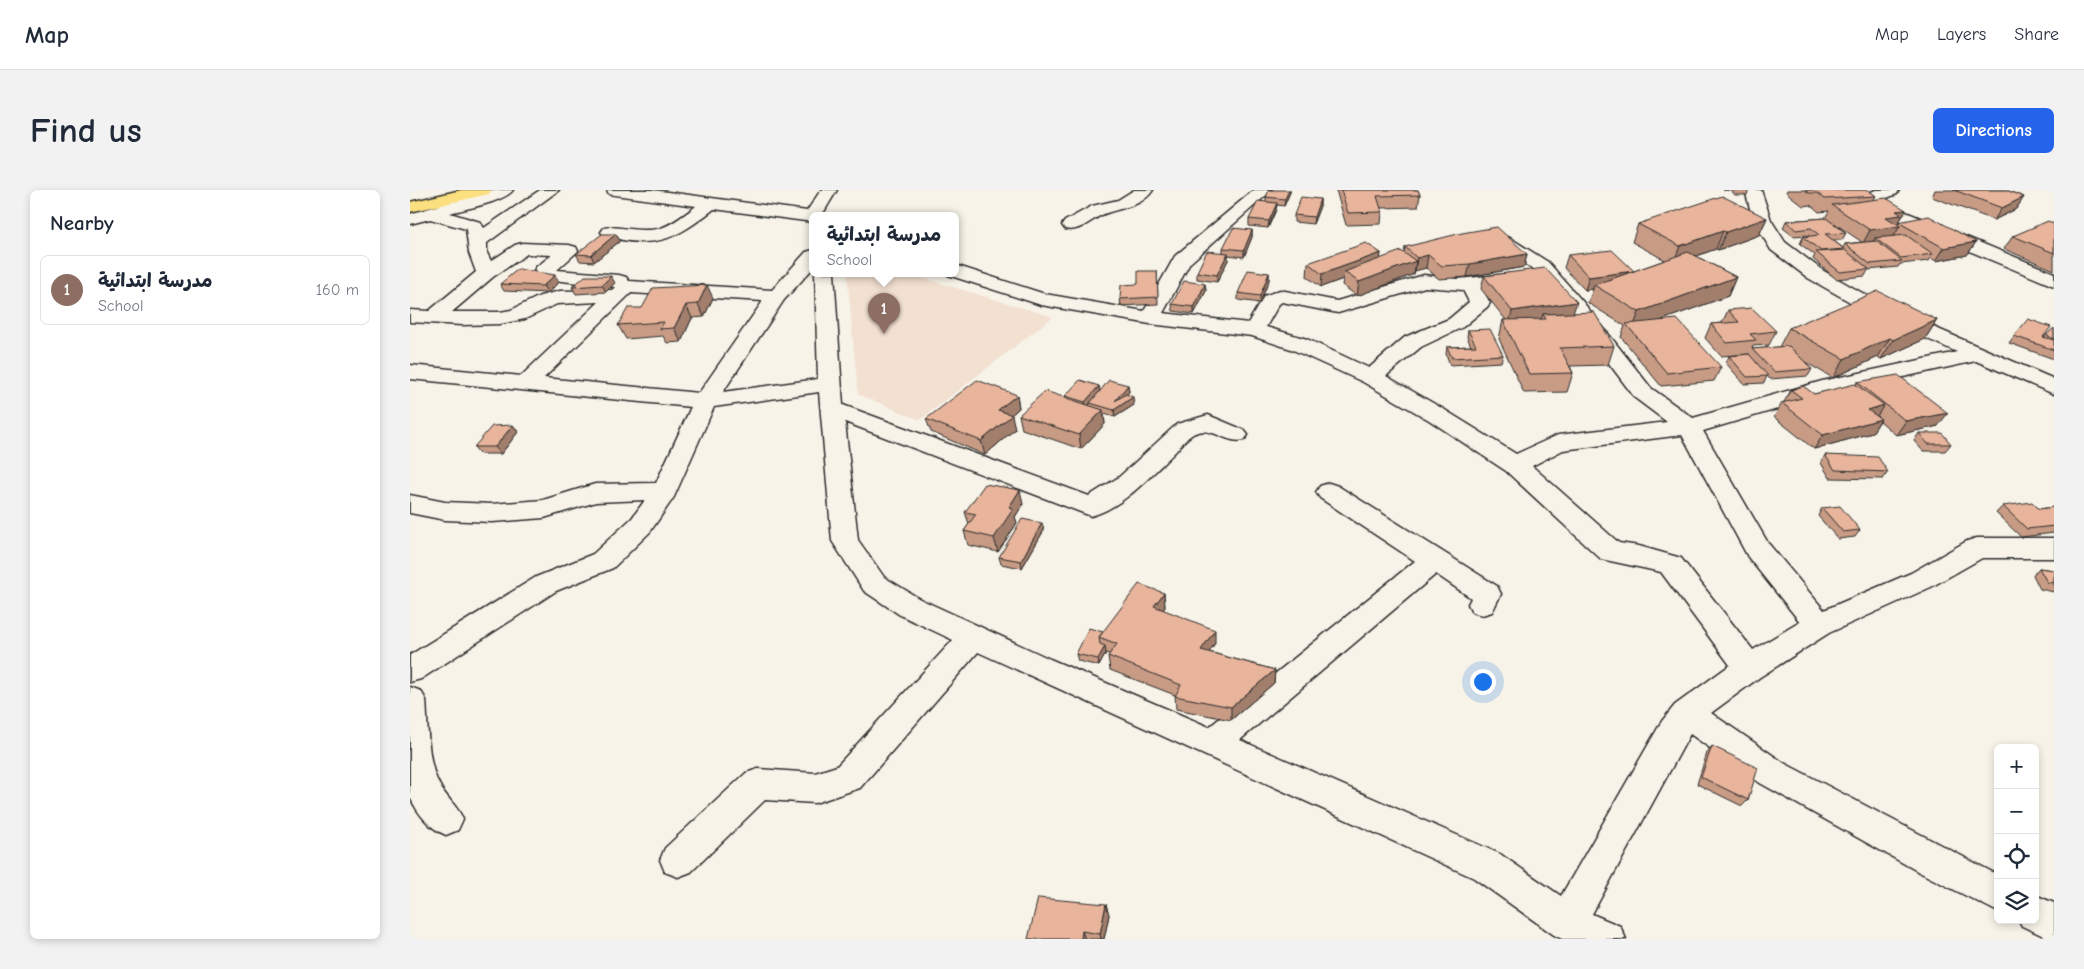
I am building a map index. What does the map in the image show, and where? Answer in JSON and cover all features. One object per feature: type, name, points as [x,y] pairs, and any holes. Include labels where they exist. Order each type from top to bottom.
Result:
[{"type":"main road","points":[[410,207],[482,190]]},
{"type":"street","points":[[410,219],[482,199],[505,190]]},
{"type":"street","points":[[478,241],[552,190]]},
{"type":"street","points":[[615,190],[809,215]]},
{"type":"street","points":[[815,212],[828,190]]},
{"type":"street","points":[[1071,225],[1098,210],[1124,204],[1145,190]]},
{"type":"street","points":[[1150,318],[1182,260],[1264,190]]},
{"type":"street","points":[[1753,190],[1762,220],[1778,246],[1815,274],[1880,311],[2054,387]]},
{"type":"street","points":[[1891,190],[1864,201],[2054,280]]},
{"type":"street","points":[[610,232],[652,236],[662,235],[675,229],[711,203]]},
{"type":"street","points":[[429,213],[474,226],[477,233],[478,253],[486,273]]},
{"type":"street","points":[[1503,242],[1541,266],[1576,306],[1643,393],[1689,426],[1758,550],[1819,626]]},
{"type":"street","points":[[434,318],[486,273],[522,250],[531,248],[567,250],[568,252],[543,271],[542,274],[609,279],[621,282],[622,291]]},
{"type":"street","points":[[410,670],[546,584],[603,561],[642,525],[665,491],[705,401],[778,296],[809,261]]},
{"type":"street","points":[[959,273],[1041,299],[1150,318],[1254,330],[1299,344],[1370,377],[1437,414],[1514,465],[1611,552],[1639,556],[1671,565],[1749,668]]},
{"type":"street","points":[[1254,330],[1271,300],[1280,296],[1338,307],[1424,281],[1451,285],[1550,275]]},
{"type":"street","points":[[825,277],[830,396],[845,541],[874,584],[910,607],[1039,668],[1487,866],[1567,922],[1607,939]]},
{"type":"street","points":[[1370,377],[1413,342],[1456,323],[1480,303],[1470,284]]},
{"type":"street","points":[[527,383],[622,291]]},
{"type":"street","points":[[410,316],[434,318],[511,316],[523,313],[542,302],[562,297],[622,291],[778,296]]},
{"type":"street","points":[[1514,465],[1558,443],[1689,426],[1830,386],[1979,354]]},
{"type":"street","points":[[410,372],[705,401],[830,396],[1091,507],[1128,483],[1185,429],[1208,422],[1236,435]]},
{"type":"street","points":[[417,506],[468,513],[509,512],[544,508],[595,493],[665,491]]},
{"type":"street","points":[[1329,492],[1487,594],[1482,604]]},
{"type":"street","points":[[1567,922],[1672,732],[1686,714],[1749,668],[1819,626],[1921,580],[1977,548],[2054,548]]},
{"type":"street","points":[[1212,743],[1435,560]]},
{"type":"street","points":[[678,860],[758,784],[815,788],[848,776],[974,637]]},
{"type":"street","points":[[410,700],[416,771],[427,797],[446,819]]},
{"type":"street","points":[[1686,714],[1772,772],[1994,892]]},
{"type":"street","points":[[2039,915],[2054,922]]},
{"type":"shaded area","points":[[847,277],[920,277],[1053,317],[920,420],[858,394]]},
{"type":"building","points":[[1269,190],[1289,190],[1285,199],[1266,197]]},
{"type":"building","points":[[1341,190],[1418,190],[1420,195],[1377,196],[1382,212],[1348,213]]},
{"type":"building","points":[[1805,190],[1868,190],[1876,196],[1825,199],[1817,193],[1809,193]]},
{"type":"building","points":[[1954,190],[2006,190],[2024,197],[2002,208]]},
{"type":"building","points":[[1722,196],[1767,218],[1680,246],[1638,224]]},
{"type":"building","points":[[1301,197],[1320,199],[1314,217],[1294,215]]},
{"type":"building","points":[[1886,198],[1906,210],[1896,211],[1902,215],[1886,217],[1900,226],[1870,230],[1832,205]]},
{"type":"building","points":[[1258,201],[1277,203],[1269,221],[1249,219]]},
{"type":"building","points":[[1929,216],[1976,242],[1944,248],[1898,222]]},
{"type":"building","points":[[1826,218],[1846,233],[1825,234],[1844,249],[1821,251],[1803,237],[1819,235],[1811,228],[1796,230],[1786,221]]},
{"type":"building","points":[[2048,221],[2054,224],[2054,253],[2013,236]]},
{"type":"building","points":[[1497,227],[1527,254],[1470,264],[1442,266],[1428,255],[1417,258],[1405,247],[1462,233]]},
{"type":"building","points":[[1233,228],[1252,230],[1244,250],[1223,248]]},
{"type":"building","points":[[602,234],[616,234],[591,255],[576,254]]},
{"type":"building","points":[[1906,235],[1933,254],[1901,258],[1875,238]]},
{"type":"building","points":[[1876,241],[1902,261],[1870,264],[1845,244]]},
{"type":"building","points":[[1366,243],[1381,253],[1322,274],[1308,263]]},
{"type":"building","points":[[1612,250],[1634,271],[1589,277],[1568,255]]},
{"type":"building","points":[[1845,250],[1869,269],[1840,272],[1816,252]]},
{"type":"building","points":[[1207,251],[1228,253],[1217,275],[1197,272]]},
{"type":"building","points":[[1401,251],[1416,261],[1359,282],[1344,272]]},
{"type":"building","points":[[1688,252],[1736,277],[1639,312],[1594,285]]},
{"type":"building","points":[[1545,268],[1577,302],[1512,311],[1484,276]]},
{"type":"building","points":[[518,269],[555,275],[543,286],[500,284]]},
{"type":"building","points":[[1248,270],[1269,273],[1260,296],[1238,293]]},
{"type":"building","points":[[1138,271],[1157,271],[1158,297],[1120,299],[1121,285],[1138,284]]},
{"type":"building","points":[[585,276],[611,276],[602,285],[572,287]]},
{"type":"building","points":[[1184,281],[1205,284],[1194,307],[1172,304]]},
{"type":"building","points":[[707,285],[698,304],[686,305],[674,328],[660,329],[664,322],[618,325],[628,308],[642,308],[653,288]]},
{"type":"building","points":[[1878,291],[1937,320],[1893,340],[1890,338],[1844,359],[1789,328]]},
{"type":"building","points":[[1752,308],[1776,331],[1750,334],[1756,340],[1727,343],[1711,324],[1739,322],[1728,310]]},
{"type":"building","points":[[1594,312],[1614,346],[1560,348],[1573,373],[1529,374],[1503,320],[1546,319],[1543,314]]},
{"type":"building","points":[[1677,319],[1721,367],[1667,373],[1626,324]]},
{"type":"building","points":[[2028,319],[2051,327],[2043,337],[2054,340],[2054,350],[2014,336]]},
{"type":"building","points":[[2054,328],[2054,339],[2046,335]]},
{"type":"building","points":[[1490,329],[1503,355],[1452,358],[1447,347],[1476,346],[1468,330]]},
{"type":"building","points":[[1789,346],[1812,369],[1774,372],[1752,349]]},
{"type":"building","points":[[1749,354],[1768,376],[1747,377],[1729,356]]},
{"type":"building","points":[[1898,375],[1948,413],[1906,421],[1857,382]]},
{"type":"building","points":[[977,380],[1017,395],[998,410],[1012,415],[981,441],[926,419]]},
{"type":"building","points":[[1080,380],[1099,386],[1085,402],[1065,396]]},
{"type":"building","points":[[1109,380],[1128,385],[1115,401],[1126,394],[1133,397],[1114,410],[1090,403]]},
{"type":"building","points":[[1855,384],[1884,405],[1868,410],[1881,419],[1823,435],[1782,403],[1802,398],[1791,390],[1803,386],[1814,394]]},
{"type":"building","points":[[1045,391],[1103,410],[1079,435],[1019,415]]},
{"type":"building","points":[[513,425],[495,447],[474,447],[492,426]]},
{"type":"building","points":[[1919,433],[1942,433],[1951,444],[1928,444]]},
{"type":"building","points":[[1825,455],[1878,457],[1888,472],[1835,470]]},
{"type":"building","points":[[985,484],[1020,490],[1009,507],[1013,509],[994,538],[964,531],[976,514],[965,512]]},
{"type":"building","points":[[2032,502],[2039,509],[2054,507],[2054,526],[2027,529],[2003,506]]},
{"type":"building","points":[[1840,506],[1860,530],[1843,532],[1822,508]]},
{"type":"building","points":[[1022,519],[1042,523],[1021,561],[999,557]]},
{"type":"building","points":[[2039,568],[2054,570],[2054,583],[2047,582]]},
{"type":"building","points":[[1139,584],[1164,593],[1154,606],[1215,630],[1201,650],[1275,670],[1231,707],[1175,696],[1181,685],[1108,656],[1117,644],[1099,637]]},
{"type":"building","points":[[1089,628],[1103,632],[1099,637],[1100,644],[1105,646],[1098,659],[1076,654]]},
{"type":"building","points":[[1712,746],[1758,768],[1748,800],[1701,777]]},
{"type":"building","points":[[1038,898],[1106,904],[1100,934],[1082,931],[1081,939],[1028,939]]},
{"type":"place","name":"مدرسة ابتدائية","points":[[884,334]]}]
